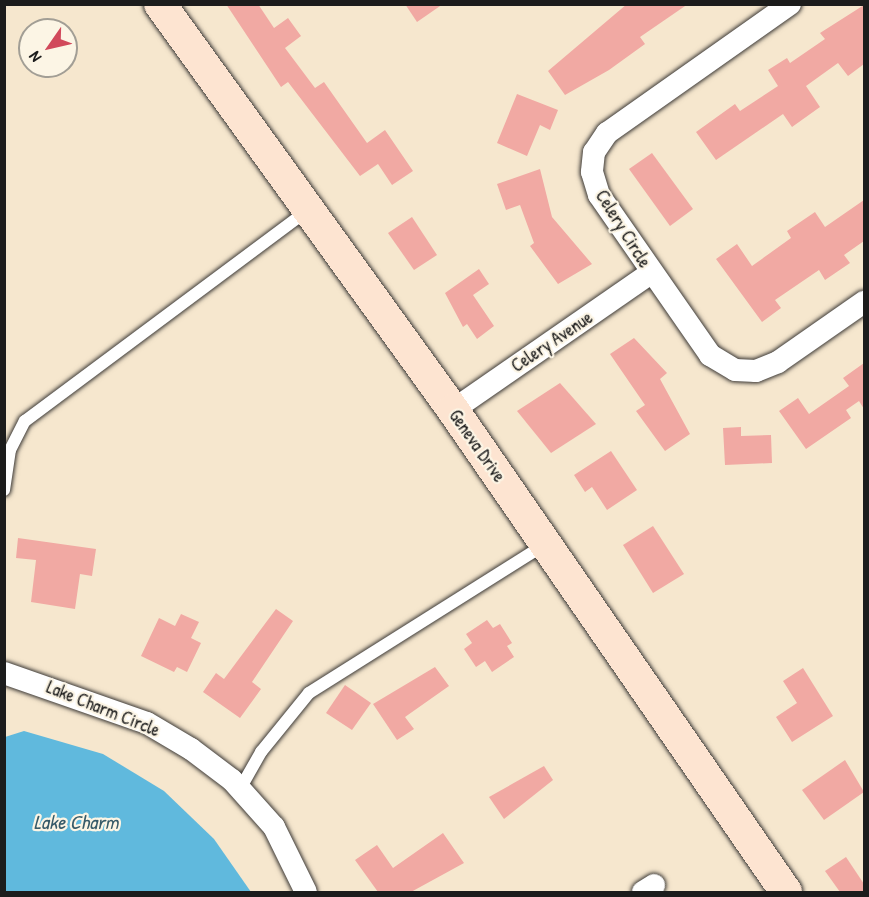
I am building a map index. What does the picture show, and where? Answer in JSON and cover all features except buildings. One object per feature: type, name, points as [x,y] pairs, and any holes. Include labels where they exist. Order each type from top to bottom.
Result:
[{"type":"main road","name":"Geneva Drive","points":[[160,4],[453,410],[786,892]]},
{"type":"street","name":"Celery Circle","points":[[790,4],[608,133],[594,152],[591,172],[599,195],[710,355],[735,370],[756,371],[778,362],[864,302]]},
{"type":"street","name":"Celery Avenue","points":[[453,410],[651,273]]},
{"type":"street","name":"Lake Charm Circle","points":[[4,674],[147,723],[240,789],[274,827],[306,892]]},
{"type":"lane","points":[[4,490],[10,450],[25,421],[308,210]]},
{"type":"lane","points":[[240,789],[261,752],[309,693],[545,544]]},
{"type":"water","name":"Lake Charm","points":[[24,731],[103,754],[164,791],[214,839],[251,892],[5,892],[5,737]]}]
